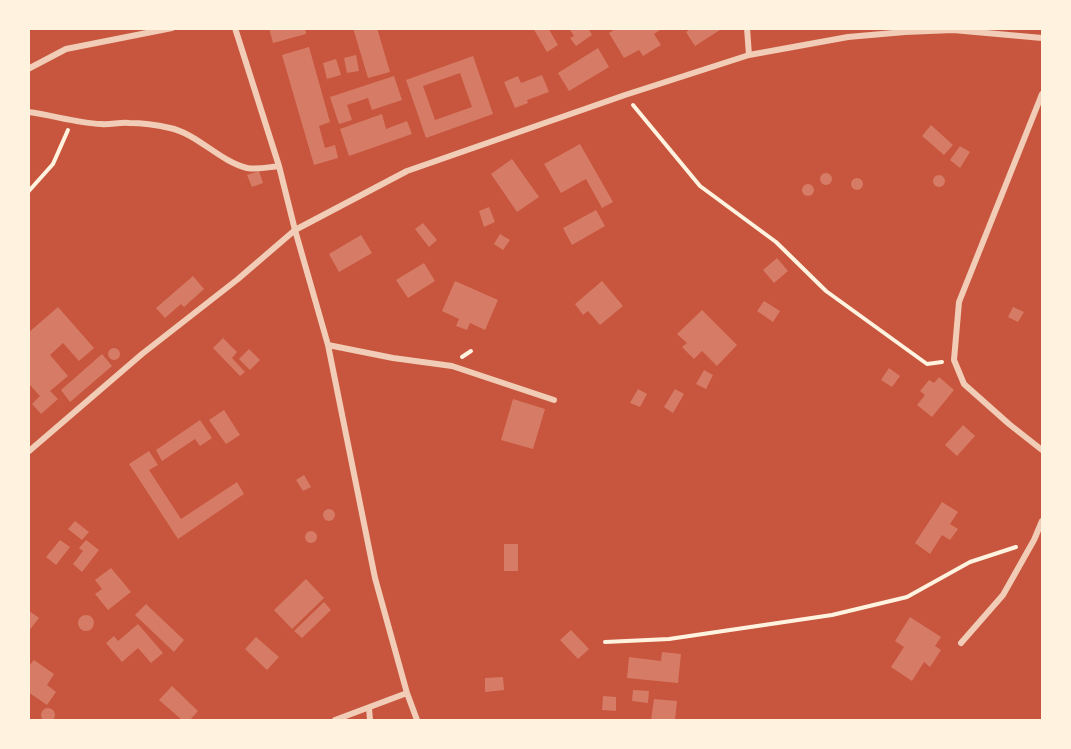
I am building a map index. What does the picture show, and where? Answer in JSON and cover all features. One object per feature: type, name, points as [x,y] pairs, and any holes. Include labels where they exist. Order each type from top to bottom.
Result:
[{"type":"street","points":[[28,69],[66,49],[172,28]]},
{"type":"street","points":[[235,28],[279,166],[328,345],[375,578],[407,693],[417,720]]},
{"type":"street","points":[[747,28],[749,55]]},
{"type":"street","points":[[28,452],[142,354],[238,279],[295,230],[407,171],[625,95],[749,55],[848,37],[905,32],[953,30],[1042,38]]},
{"type":"street","points":[[1042,94],[959,302],[954,360],[964,384],[1042,450]]},
{"type":"street","points":[[28,112],[72,121],[167,127],[201,142],[246,167],[256,169],[279,166]]},
{"type":"street","points":[[328,345],[393,358],[452,366],[554,400]]},
{"type":"street","points":[[961,643],[1003,595],[1042,521]]},
{"type":"street","points":[[335,720],[407,693]]},
{"type":"street","points":[[369,708],[370,720]]},
{"type":"path","points":[[625,95],[700,186],[776,242],[826,291],[927,364],[954,360]]},
{"type":"path","points":[[28,192],[53,164],[72,121]]},
{"type":"path","points":[[605,642],[669,639],[843,612],[907,597],[970,562],[1034,540]]},
{"type":"building","points":[[269,28],[305,28],[306,34],[273,43]]},
{"type":"building","points":[[353,28],[377,28],[390,72],[368,78]]},
{"type":"building","points":[[533,28],[548,28],[558,45],[547,52]]},
{"type":"building","points":[[569,28],[588,28],[592,35],[576,46],[570,38],[574,36]]},
{"type":"building","points":[[617,28],[663,28],[654,34],[661,45],[643,56],[639,50],[624,58],[609,33]]},
{"type":"building","points":[[692,28],[723,28],[695,46],[686,32]]},
{"type":"building","points":[[309,47],[330,122],[319,126],[325,148],[335,145],[338,158],[314,165],[282,55]]},
{"type":"building","points":[[598,48],[609,67],[569,91],[558,73]]},
{"type":"building","points":[[356,55],[359,71],[347,73],[344,58]]},
{"type":"building","points":[[473,56],[493,114],[426,138],[406,80]],"holes":[[[460,73],[472,107],[435,120],[423,86]]]},
{"type":"building","points":[[336,59],[341,75],[327,79],[323,63]]},
{"type":"building","points":[[542,75],[549,92],[527,100],[528,103],[515,108],[504,82],[518,76],[521,83]]},
{"type":"building","points":[[394,76],[402,100],[372,110],[368,98],[347,105],[352,120],[339,124],[330,97]]},
{"type":"building","points":[[382,114],[386,129],[407,121],[412,134],[349,156],[340,129]]},
{"type":"building","points":[[931,125],[953,145],[944,155],[922,136]]},
{"type":"building","points":[[580,144],[613,202],[602,208],[586,179],[561,193],[544,164]]},
{"type":"building","points":[[960,146],[970,152],[960,168],[950,160]]},
{"type":"building","points":[[512,159],[539,197],[517,212],[491,174]]},
{"type":"building","points":[[259,171],[263,183],[252,187],[247,175]]},
{"type":"building","points":[[828,173],[831,174],[831,184],[824,185],[821,184],[820,177],[821,174]]},
{"type":"building","points":[[941,175],[944,176],[944,186],[937,187],[934,186],[933,179],[934,176]]},
{"type":"building","points":[[859,178],[862,179],[862,189],[855,190],[852,189],[851,182],[852,179]]},
{"type":"building","points":[[810,184],[813,185],[813,195],[806,196],[803,195],[802,188],[803,185]]},
{"type":"building","points":[[489,207],[495,222],[484,227],[479,211]]},
{"type":"building","points":[[596,210],[605,226],[572,245],[563,228]]},
{"type":"building","points":[[423,223],[437,240],[429,247],[415,229]]},
{"type":"building","points":[[500,234],[510,240],[503,250],[494,244]]},
{"type":"building","points":[[361,235],[372,253],[339,272],[329,254]]},
{"type":"building","points":[[777,258],[788,271],[774,283],[763,270]]},
{"type":"building","points":[[424,263],[435,281],[408,298],[396,280]]},
{"type":"building","points":[[193,276],[204,289],[184,307],[181,304],[165,318],[156,308]]},
{"type":"building","points":[[455,281],[498,300],[485,330],[470,323],[467,330],[456,326],[459,319],[442,311]]},
{"type":"building","points":[[602,281],[623,306],[600,325],[588,311],[583,315],[575,304]]},
{"type":"building","points":[[764,301],[780,311],[773,322],[757,311]]},
{"type":"building","points":[[58,307],[94,348],[79,361],[63,343],[50,355],[68,376],[50,391],[58,399],[41,414],[32,404],[40,396],[28,383],[28,333]]},
{"type":"building","points":[[1013,307],[1024,312],[1018,322],[1008,317]]},
{"type":"building","points":[[702,310],[737,345],[717,366],[702,351],[694,359],[682,347],[687,343],[677,334]]},
{"type":"building","points":[[223,338],[237,352],[232,358],[245,372],[240,376],[213,348]]},
{"type":"building","points":[[116,348],[119,349],[119,359],[112,360],[109,359],[108,352],[109,349]]},
{"type":"building","points":[[249,349],[260,360],[250,370],[239,359]]},
{"type":"building","points":[[102,354],[112,366],[70,402],[61,390]]},
{"type":"building","points":[[889,368],[900,376],[892,387],[881,380]]},
{"type":"building","points":[[704,370],[713,375],[706,389],[696,384]]},
{"type":"building","points":[[939,377],[954,390],[932,417],[917,405],[925,395],[920,391],[929,380],[934,383]]},
{"type":"building","points":[[638,389],[647,394],[640,407],[630,403]]},
{"type":"building","points":[[675,389],[684,394],[673,413],[664,407]]},
{"type":"building","points":[[513,399],[545,409],[533,449],[501,440]]},
{"type":"building","points":[[224,410],[240,435],[226,444],[209,420]]},
{"type":"building","points":[[200,420],[212,438],[200,446],[195,439],[162,461],[156,450]]},
{"type":"building","points":[[963,425],[975,436],[957,456],[945,445]]},
{"type":"building","points":[[149,451],[158,465],[149,470],[181,519],[237,482],[244,494],[178,539],[129,464]]},
{"type":"building","points":[[304,475],[311,487],[303,491],[296,480]]},
{"type":"building","points":[[942,502],[958,512],[950,524],[958,529],[950,540],[942,535],[930,554],[915,543]]},
{"type":"building","points":[[329,509],[335,515],[329,521],[323,515]]},
{"type":"building","points":[[75,521],[89,532],[82,540],[68,529]]},
{"type":"building","points":[[311,531],[317,537],[311,543],[305,537]]},
{"type":"building","points":[[60,540],[70,547],[56,565],[46,557]]},
{"type":"building","points":[[86,540],[99,550],[82,572],[73,564],[83,551],[79,548]]},
{"type":"building","points":[[504,544],[518,544],[518,571],[504,571]]},
{"type":"building","points":[[111,568],[131,592],[108,610],[95,594],[102,589],[95,580]]},
{"type":"building","points":[[306,579],[324,598],[292,629],[274,610]]},
{"type":"building","points":[[324,602],[331,610],[302,638],[294,631]]},
{"type":"building","points":[[146,604],[184,640],[174,652],[135,615]]},
{"type":"building","points":[[28,610],[39,618],[28,632]]},
{"type":"building","points":[[86,615],[94,623],[86,631],[78,623]]},
{"type":"building","points":[[910,617],[941,637],[935,646],[941,650],[930,667],[924,662],[912,681],[891,667],[904,647],[895,641]]},
{"type":"building","points":[[138,624],[163,653],[151,663],[138,648],[122,662],[106,643],[114,636],[118,641]]},
{"type":"building","points":[[571,630],[589,649],[578,659],[560,640]]},
{"type":"building","points":[[256,637],[279,657],[267,670],[245,649]]},
{"type":"building","points":[[662,652],[681,654],[678,683],[627,678],[629,657],[661,661]]},
{"type":"building","points":[[34,660],[54,674],[47,685],[56,692],[47,705],[28,692],[28,667]]},
{"type":"building","points":[[503,677],[504,690],[485,692],[485,678]]},
{"type":"building","points":[[172,686],[198,711],[190,720],[182,720],[159,700]]},
{"type":"building","points":[[633,690],[649,691],[648,703],[632,701]]},
{"type":"building","points":[[603,696],[616,697],[616,711],[602,710]]},
{"type":"building","points":[[654,699],[677,701],[675,720],[651,720]]},
{"type":"building","points":[[48,708],[53,710],[55,715],[53,720],[48,722],[43,720],[41,715],[43,710]]}]
